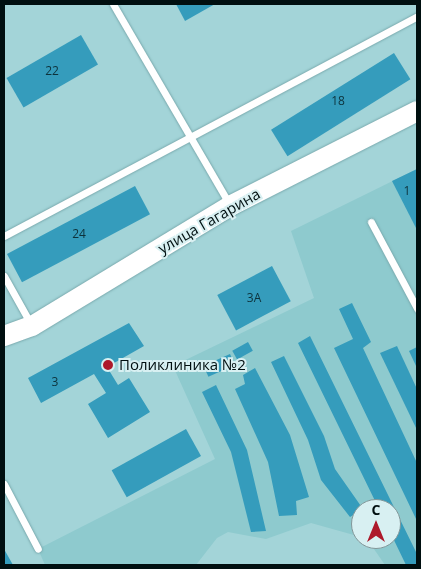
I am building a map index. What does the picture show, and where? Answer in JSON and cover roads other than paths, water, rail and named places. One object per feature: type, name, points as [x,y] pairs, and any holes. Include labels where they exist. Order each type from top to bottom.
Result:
[{"type":"street","name":"улица Гагарина","points":[[4,336],[32,326],[230,206],[417,111]]},
{"type":"lane","points":[[113,4],[230,206]]},
{"type":"lane","points":[[4,236],[417,16]]},
{"type":"lane","points":[[371,222],[417,308]]},
{"type":"lane","points":[[4,276],[32,326]]},
{"type":"lane","points":[[4,484],[38,549]]},
{"type":"place","name":"Поликлиника №2","points":[[108,365]]}]
